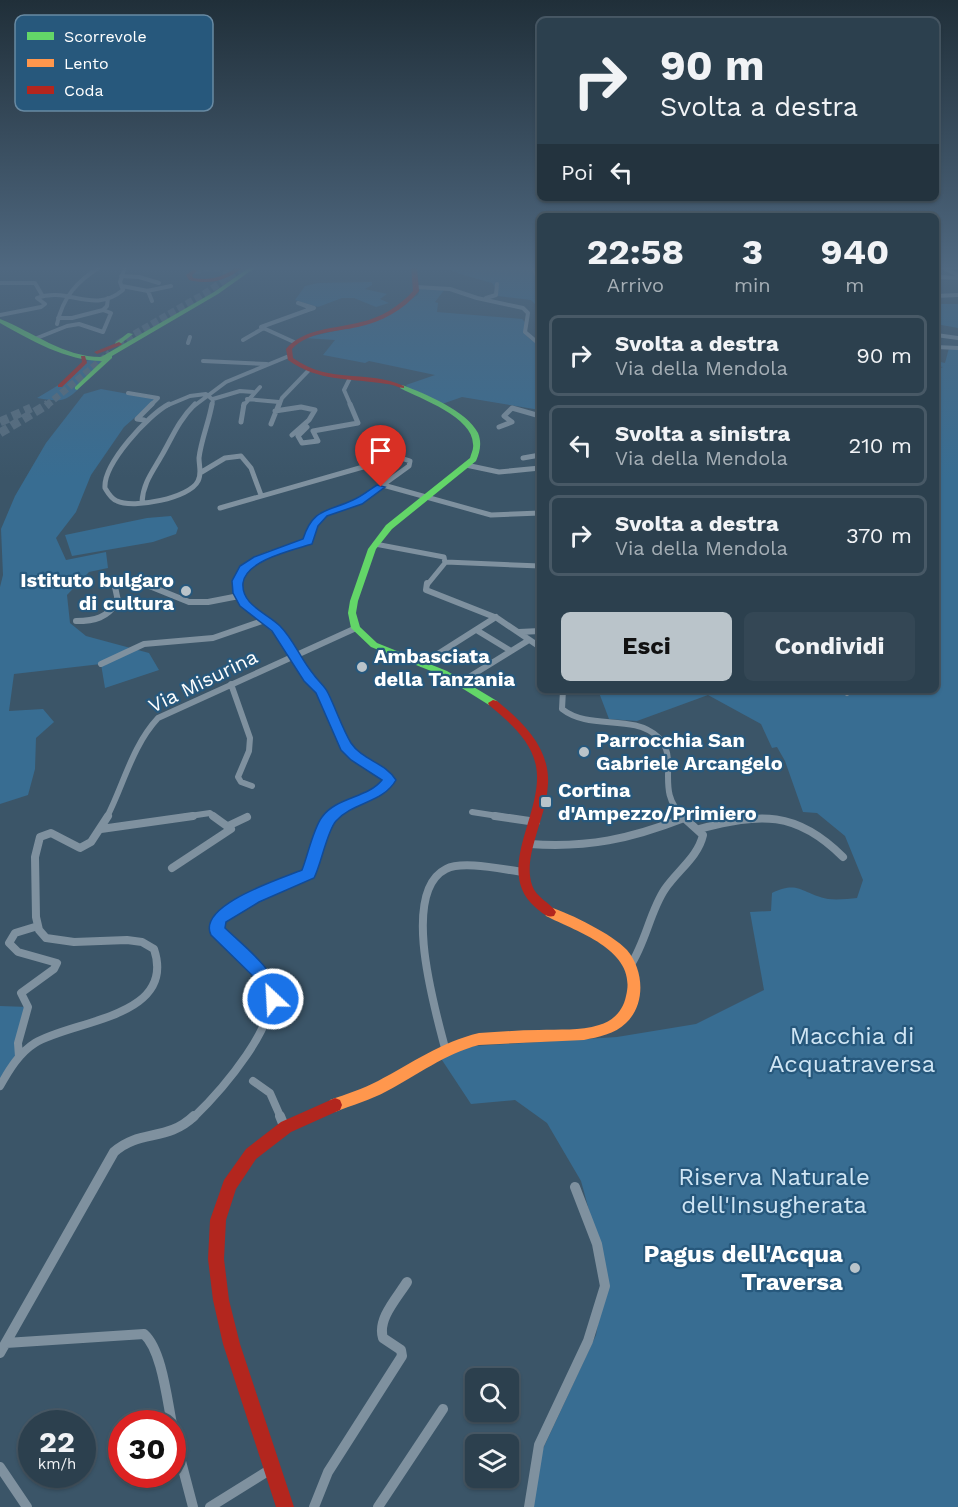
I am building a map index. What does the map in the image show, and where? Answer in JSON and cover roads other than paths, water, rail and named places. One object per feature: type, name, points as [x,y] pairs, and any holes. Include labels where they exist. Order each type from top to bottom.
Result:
[{"type":"main road","points":[[117,345],[124,337]]},
{"type":"main road","points":[[97,352],[132,337]]},
{"type":"main road","points":[[77,388],[119,348],[137,337]]},
{"type":"main road","points":[[285,1507],[222,1313],[216,1274],[215,1245],[219,1210],[229,1182],[255,1150],[284,1126],[382,1086],[445,1048],[468,1040],[588,1034],[608,1029],[624,1019],[632,1005],[634,984],[630,966],[621,953],[548,909],[533,898],[526,887],[524,872],[543,785],[534,745],[507,714],[461,682],[422,663],[374,644],[356,628],[353,606],[375,544],[385,532],[477,455],[480,446],[473,431],[462,418],[447,408],[394,383],[328,376],[308,371],[289,356],[294,342],[304,337]]},
{"type":"main road","points":[[38,338],[97,360],[110,357]]},
{"type":"main road","points":[[79,354],[97,352],[106,353],[110,357]]},
{"type":"main road","points":[[60,386],[85,362],[79,354]]},
{"type":"street","points":[[189,343],[190,337]]},
{"type":"street","points":[[243,340],[248,337]]},
{"type":"street","points":[[282,337],[294,342]]},
{"type":"street","points":[[939,347],[958,348]]},
{"type":"street","points":[[142,502],[142,485],[161,457],[173,430],[186,412],[220,383],[289,356]]},
{"type":"street","points":[[203,361],[269,364]]},
{"type":"street","points":[[271,424],[279,402],[308,371]]},
{"type":"street","points":[[307,427],[298,436],[302,443],[318,441],[313,431],[358,423],[348,404],[345,390],[350,378]]},
{"type":"street","points":[[241,422],[240,413],[247,399],[260,387]]},
{"type":"street","points":[[213,399],[236,392],[253,392]]},
{"type":"street","points":[[128,393],[158,399],[138,419],[144,420]]},
{"type":"street","points":[[206,394],[213,399],[209,424],[200,453],[198,482],[188,491],[169,498],[142,502],[118,502],[108,494],[104,483],[111,468],[144,420],[181,398],[206,394]]},
{"type":"street","points":[[247,399],[279,402]]},
{"type":"street","points":[[275,411],[301,407],[315,410],[309,420],[292,435]]},
{"type":"street","points":[[499,427],[512,422],[504,416],[512,408],[537,415]]},
{"type":"street","points":[[200,473],[224,457],[239,456],[248,462],[254,471],[261,495]]},
{"type":"street","points":[[523,458],[537,456]]},
{"type":"street","points":[[3,1348],[114,1152],[127,1140],[172,1132],[194,1118],[234,1072],[266,1020],[273,999],[270,986],[262,974],[217,930],[220,917],[267,890],[309,874],[323,829],[330,817],[352,803],[374,795],[388,784],[389,780],[386,775],[346,747],[321,692],[281,635],[249,609],[239,596],[237,585],[239,577],[250,563],[274,552],[306,543],[313,525],[320,516],[362,500],[407,468],[409,460],[391,459],[220,508]]},
{"type":"street","points":[[466,465],[500,472],[537,468]]},
{"type":"street","points":[[383,485],[491,515],[537,513]]},
{"type":"street","points":[[375,544],[438,555],[445,558],[446,562]]},
{"type":"street","points":[[446,562],[537,566]]},
{"type":"street","points":[[446,562],[427,583],[426,590],[496,617],[537,645]]},
{"type":"street","points":[[76,621],[98,621],[108,616],[118,601],[115,588],[127,582],[143,584],[174,599],[188,602],[207,602],[239,596]]},
{"type":"street","points":[[422,663],[496,617]]},
{"type":"street","points":[[101,664],[144,644],[207,639],[265,620]]},
{"type":"street","name":"Via Misurina","points":[[38,926],[35,858],[40,837],[51,833],[64,839],[72,847],[79,848],[90,844],[101,829],[149,725],[166,714],[356,628]]},
{"type":"street","points":[[478,630],[511,651]]},
{"type":"street","points":[[519,632],[537,631]]},
{"type":"street","points":[[461,682],[529,640]]},
{"type":"street","points":[[231,684],[250,738],[249,751],[237,777],[252,786]]},
{"type":"street","points":[[563,693],[562,709],[572,717],[635,726],[660,739],[668,755],[670,798],[673,805],[703,835],[702,844],[664,890],[639,953],[630,966]]},
{"type":"street","points":[[472,812],[536,822]]},
{"type":"street","points":[[101,829],[210,813],[228,826],[230,831],[172,868]]},
{"type":"street","points":[[228,826],[248,817]]},
{"type":"street","points":[[699,829],[763,817],[786,819],[805,826],[825,838],[843,857]]},
{"type":"street","points":[[530,844],[555,846],[610,844],[633,839],[684,818]]},
{"type":"street","points":[[445,1048],[422,937],[422,915],[430,883],[440,872],[453,867],[524,872]]},
{"type":"street","points":[[0,1086],[19,1057],[31,1046],[50,1036],[86,1023],[114,1017],[128,1010],[149,992],[157,966],[154,949],[141,942],[126,939],[54,941],[42,934],[38,926],[15,933],[9,943],[18,952],[57,963],[54,969],[21,993],[28,1007],[18,1042],[19,1057]]},
{"type":"street","points":[[253,1081],[270,1094],[284,1126]]},
{"type":"street","points":[[529,1507],[539,1445],[588,1341],[605,1282],[597,1244],[575,1187]]},
{"type":"street","points":[[314,1507],[328,1472],[402,1356],[401,1350],[386,1341],[381,1333],[382,1323],[407,1282]]},
{"type":"street","points":[[3,1348],[144,1334],[152,1341],[156,1353],[169,1410]]},
{"type":"street","points":[[378,1507],[443,1409]]},
{"type":"street","points":[[0,1467],[27,1507]]},
{"type":"street","points":[[210,1507],[272,1468]]},
{"type":"street","points":[[186,1480],[193,1507]]},
{"type":"tunnel","points":[[117,344],[129,337]]},
{"type":"tunnel","points":[[46,406],[110,353]]},
{"type":"tunnel","points":[[0,433],[48,404]]},
{"type":"tunnel","points":[[0,422],[31,408]]},
{"type":"place","name":"Istituto bulgaro di cultura","points":[[186,591]]},
{"type":"place","name":"Ambasciata della Tanzania","points":[[362,667]]},
{"type":"place","name":"Parrocchia San Gabriele Arcangelo","points":[[584,752]]},
{"type":"place","name":"Cortina d'Ampezzo/Primiero","points":[[546,802]]},
{"type":"place","name":"Pagus dell'Acqua Traversa","points":[[855,1268]]},
{"type":"park label","name":"Macchia di Acquatraversa","points":[[852,1050]]},
{"type":"park label","name":"Riserva Naturale dell'Insugherata","points":[[774,1191]]}]
